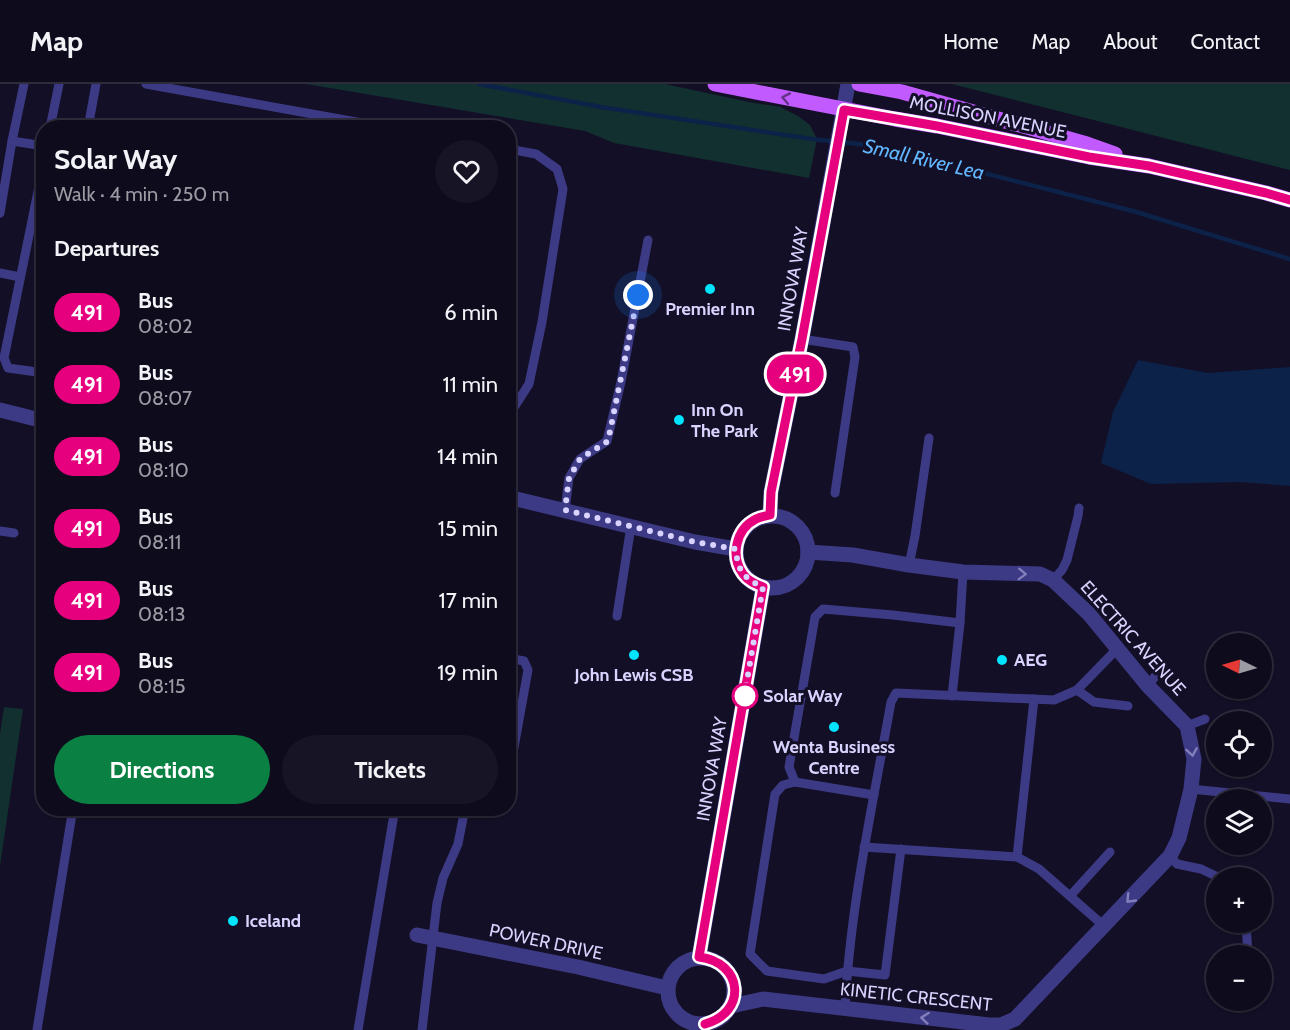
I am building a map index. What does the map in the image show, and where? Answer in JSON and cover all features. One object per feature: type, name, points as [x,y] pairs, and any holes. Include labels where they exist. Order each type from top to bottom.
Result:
[{"type":"main road","name":"MOLLISON AVENUE","points":[[715,84],[1089,157],[1149,166],[1290,200]]},
{"type":"main road","name":"MOLLISON AVENUE","points":[[859,84],[902,92],[1075,141],[1149,166]]},
{"type":"street","name":"INNOVA WAY","points":[[770,515],[771,492],[802,339],[848,84]]},
{"type":"street","points":[[0,410],[36,419]]},
{"type":"street","points":[[516,499],[695,542],[736,549]]},
{"type":"street","points":[[770,515],[783,517],[793,522],[804,535],[808,552],[806,565],[800,575],[784,586],[773,588],[763,587],[744,575],[736,560],[736,549],[740,535],[747,525],[757,518],[770,515]]},
{"type":"street","name":"ELECTRIC AVENUE","points":[[808,552],[853,555],[963,572],[1040,574],[1053,579],[1089,614],[1148,686],[1187,726]]},
{"type":"street","name":"INNOVA WAY","points":[[699,957],[763,587]]},
{"type":"street","points":[[1170,856],[1179,838],[1191,789],[1194,759],[1187,726]]},
{"type":"street","name":"KINETIC CRESCENT","points":[[731,1006],[764,999],[968,1026],[1001,1025],[1015,1019],[1170,856]]},
{"type":"street","name":"POWER DRIVE","points":[[417,935],[578,967],[668,988]]},
{"type":"street","points":[[699,957],[710,958],[727,969],[735,988],[731,1006],[724,1016],[715,1022],[695,1027],[672,1008],[668,998],[668,988],[674,970],[681,963],[699,957]]},
{"type":"lane","points":[[0,213],[24,84]]},
{"type":"lane","points":[[52,120],[59,84]]},
{"type":"lane","points":[[89,120],[96,84]]},
{"type":"lane","points":[[146,84],[346,120]]},
{"type":"lane","points":[[12,141],[36,145]]},
{"type":"lane","points":[[516,150],[536,154],[557,169],[563,189],[542,322],[529,384],[516,404]]},
{"type":"lane","points":[[36,201],[4,358],[8,368],[36,372]]},
{"type":"lane","points":[[565,510],[569,478],[580,459],[608,441],[648,240]]},
{"type":"lane","points":[[0,273],[20,278]]},
{"type":"lane","points":[[0,317],[11,319]]},
{"type":"lane","points":[[802,339],[853,347],[855,357],[835,493]]},
{"type":"lane","points":[[909,565],[929,438]]},
{"type":"lane","points":[[1053,579],[1062,570],[1067,560],[1079,508]]},
{"type":"lane","points":[[617,616],[631,526]]},
{"type":"lane","points":[[0,531],[14,533]]},
{"type":"lane","points":[[952,696],[963,572]]},
{"type":"lane","points":[[795,782],[789,767],[815,617],[823,609],[960,623]]},
{"type":"lane","points":[[845,1009],[847,971],[864,847],[891,702],[896,693],[1054,700],[1077,690],[1118,648]]},
{"type":"lane","points":[[516,660],[524,661],[528,670],[516,736]]},
{"type":"lane","points":[[1148,686],[1159,667]]},
{"type":"lane","points":[[1077,690],[1094,702],[1128,706]]},
{"type":"lane","points":[[1017,857],[1034,699]]},
{"type":"lane","points":[[1187,726],[1205,719]]},
{"type":"lane","points":[[874,795],[795,782],[783,785],[776,794],[750,954],[767,971],[824,979],[847,971],[885,975],[901,849]]},
{"type":"lane","points":[[1191,789],[1290,799]]},
{"type":"lane","points":[[37,1030],[73,816]]},
{"type":"lane","points":[[358,1030],[394,816]]},
{"type":"lane","points":[[422,1030],[437,903],[443,878],[459,844],[464,816]]},
{"type":"lane","points":[[864,847],[1017,857],[1039,869],[1104,926]]},
{"type":"lane","points":[[1070,896],[1110,852]]},
{"type":"lane","points":[[1170,856],[1178,864],[1206,871]]},
{"type":"green space","points":[[306,84],[665,84],[780,107],[810,125],[817,139],[809,178],[614,143],[585,131]]},
{"type":"green space","points":[[952,84],[1290,84],[1290,170]]},
{"type":"green space","points":[[4,707],[23,709],[0,866],[0,734]]},
{"type":"water","points":[[1138,360],[1208,373],[1290,367],[1290,486],[1240,482],[1151,484],[1101,463],[1113,412]]},
{"type":"waterway","name":"Small River Lea","points":[[479,84],[601,107],[812,139],[877,146],[1133,211],[1290,259]]},
{"type":"bus line","name":"491","points":[[705,1024],[715,1022],[724,1016],[734,998],[735,988],[727,969],[710,958],[699,957],[763,587],[752,582],[739,568],[736,549],[740,535],[747,525],[757,518],[770,515],[771,492],[844,110],[937,126],[1089,157],[1149,166],[1290,200]]},
{"type":"place","name":"Premier Inn","points":[[710,289]]},
{"type":"place","name":"Inn On The Park","points":[[679,420]]},
{"type":"place","name":"John Lewis CSB","points":[[634,655]]},
{"type":"place","name":"AEG","points":[[1002,660]]},
{"type":"place","name":"Solar Way","points":[[745,696]]},
{"type":"place","name":"Wenta Business Centre","points":[[834,727]]},
{"type":"place","name":"Iceland","points":[[233,921]]},
{"type":"route","points":[[638,295],[608,441],[580,459],[569,478],[565,510],[695,542],[736,549],[739,568],[752,582],[763,587],[744,698],[745,696]]}]
